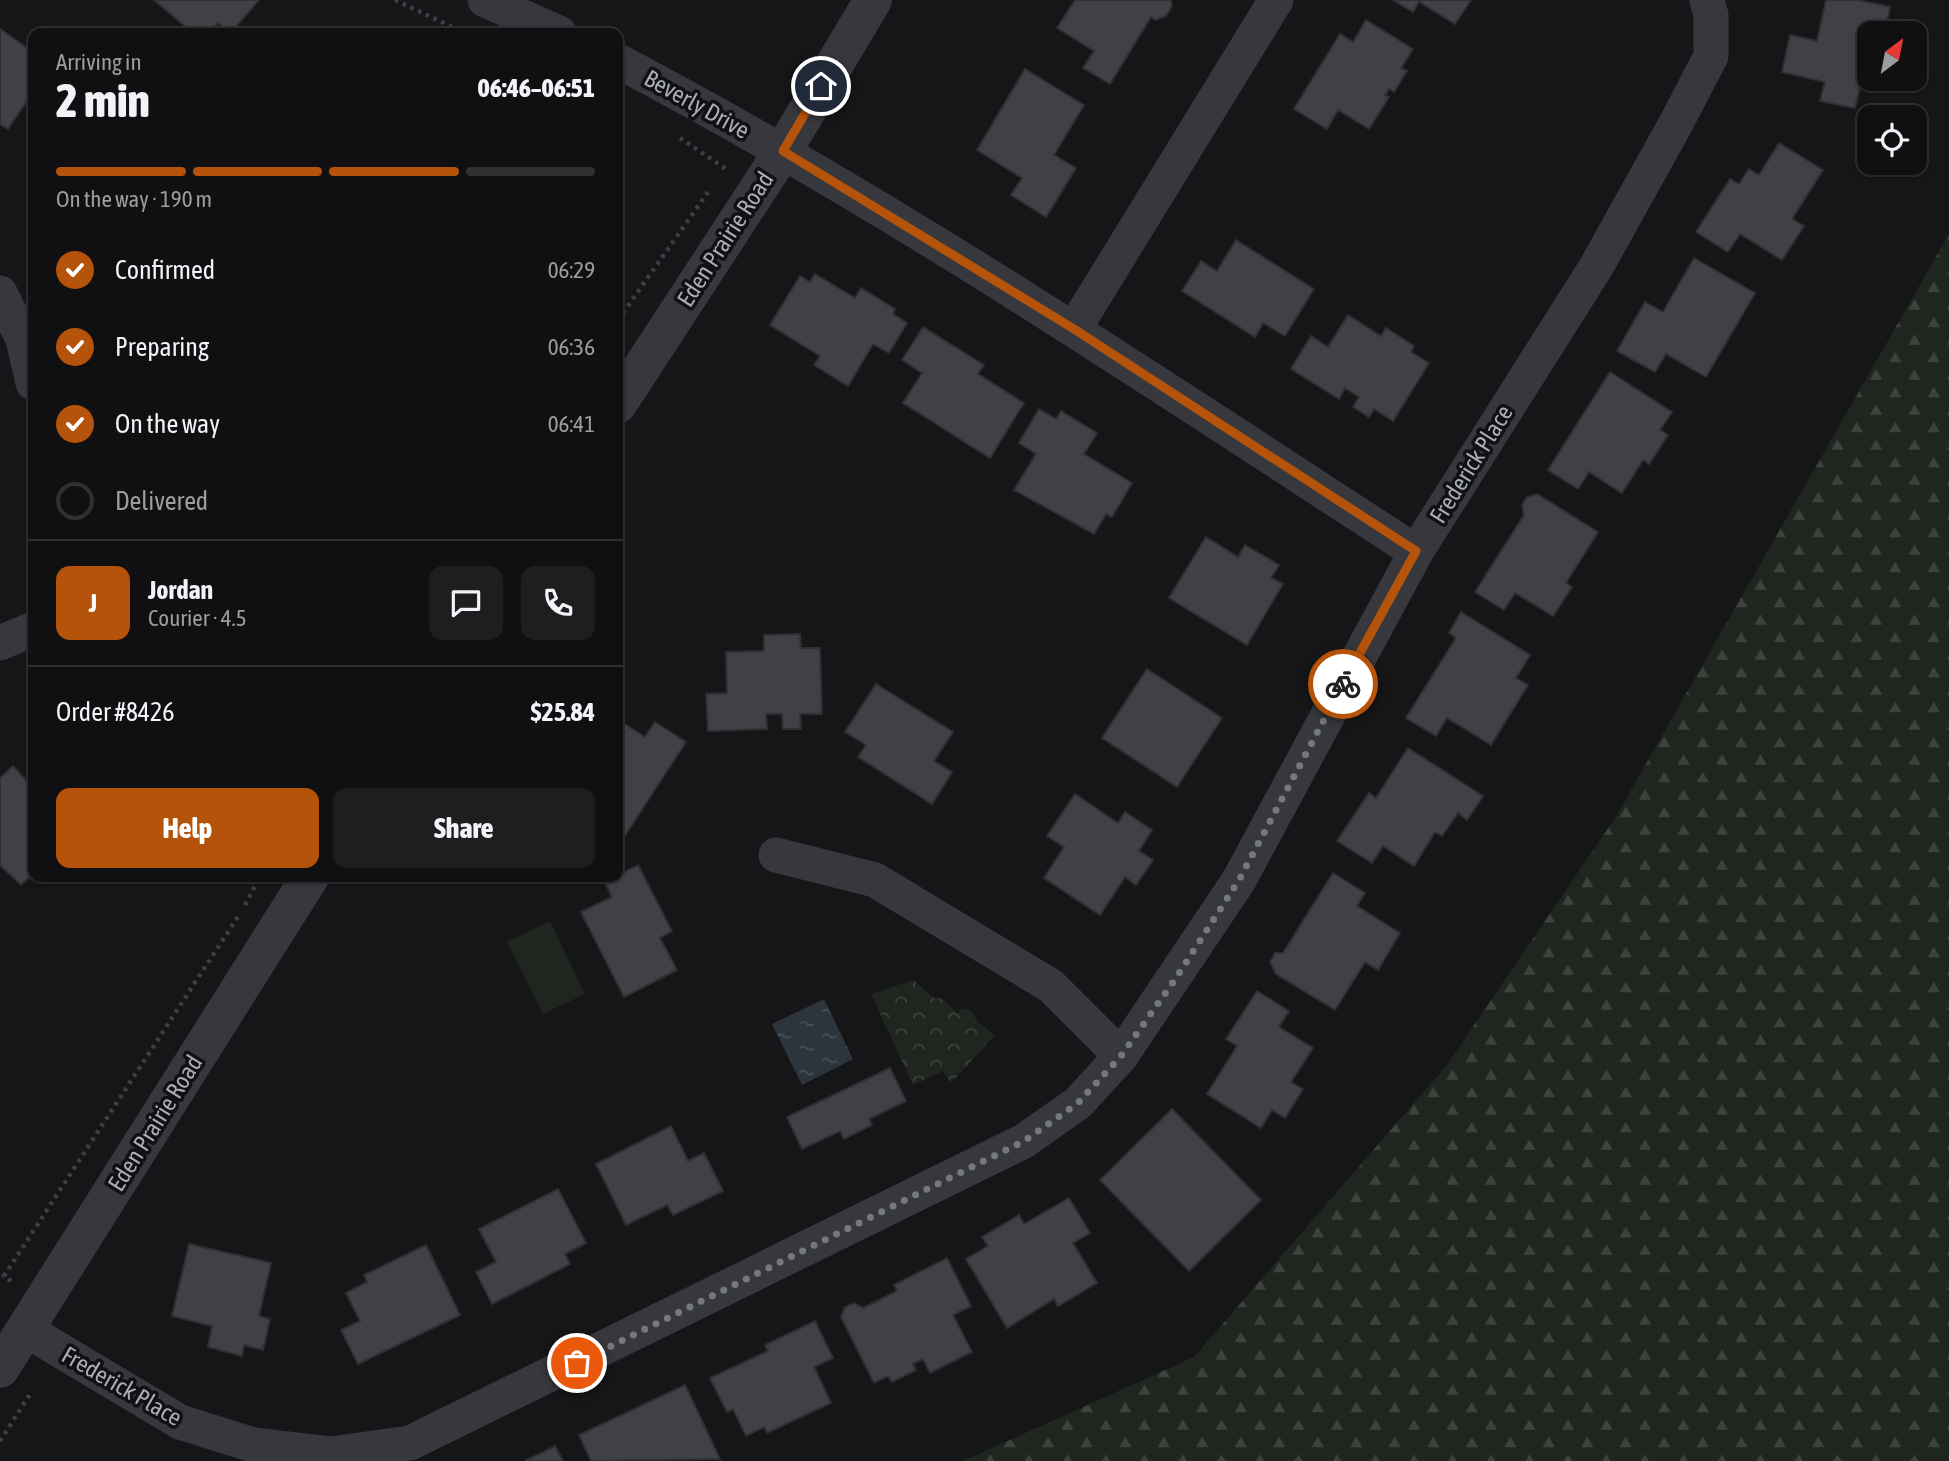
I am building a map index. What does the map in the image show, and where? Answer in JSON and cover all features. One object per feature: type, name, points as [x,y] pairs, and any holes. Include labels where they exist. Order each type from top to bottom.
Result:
[{"type":"street","points":[[485,0],[548,28]]},
{"type":"street","name":"Eden Prairie Road","points":[[623,396],[783,151],[873,0]]},
{"type":"street","points":[[1074,329],[1276,0]]},
{"type":"street","name":"Frederick Place","points":[[26,1330],[180,1422],[253,1445],[330,1454],[410,1443],[1024,1141],[1078,1103],[1121,1056],[1239,880],[1416,551],[1596,267],[1711,56],[1711,15],[1707,0]]},
{"type":"street","name":"Beverly Drive","points":[[623,64],[783,151],[1074,329],[1416,551]]},
{"type":"street","points":[[0,293],[23,339],[28,361]]},
{"type":"street","points":[[0,643],[28,631]]},
{"type":"street","points":[[776,855],[875,880],[1051,986],[1121,1056]]},
{"type":"street","name":"Eden Prairie Road","points":[[0,1369],[302,882]]},
{"type":"path","points":[[395,0],[454,28]]},
{"type":"green space","points":[[1949,234],[1949,1461],[963,1461],[1194,1357],[1447,1065],[1615,818]]},
{"type":"green space","points":[[550,921],[585,994],[543,1014],[507,942]]},
{"type":"green space","points":[[913,980],[934,998],[944,999],[957,1014],[962,1009],[969,1009],[979,1023],[995,1035],[951,1083],[943,1071],[913,1085],[871,994]]},
{"type":"water","points":[[824,999],[853,1059],[802,1085],[772,1024]]},
{"type":"building","points":[[154,0],[259,0],[234,28],[224,28],[218,23],[214,28],[187,28]]},
{"type":"building","points":[[1075,0],[1171,0],[1172,6],[1166,16],[1155,20],[1151,17],[1110,84],[1083,68],[1094,51],[1057,28]]},
{"type":"building","points":[[1393,0],[1471,0],[1455,24],[1419,2],[1413,12]]},
{"type":"building","points":[[1826,0],[1858,0],[1890,7],[1887,21],[1857,21],[1859,91],[1855,108],[1820,101],[1825,82],[1782,72],[1790,35],[1817,41]]},
{"type":"building","points":[[1366,20],[1413,49],[1401,68],[1407,71],[1394,92],[1389,89],[1385,95],[1389,97],[1369,129],[1338,110],[1327,129],[1294,109],[1340,34],[1353,42]]},
{"type":"building","points":[[0,29],[28,49],[28,99],[8,129],[0,124]]},
{"type":"building","points":[[1025,69],[1084,105],[1054,155],[1076,168],[1046,217],[1011,195],[1022,178],[977,150]]},
{"type":"building","points":[[1779,143],[1823,170],[1792,219],[1804,226],[1782,260],[1740,234],[1728,252],[1696,232],[1730,179],[1739,184],[1749,169],[1759,175]]},
{"type":"building","points":[[1236,240],[1314,289],[1285,336],[1263,323],[1255,337],[1182,291],[1201,261],[1217,271]]},
{"type":"building","points":[[1694,258],[1755,293],[1706,377],[1666,354],[1655,372],[1617,351],[1645,302],[1663,312]]},
{"type":"building","points":[[815,274],[855,298],[861,288],[895,309],[893,314],[907,323],[889,353],[873,344],[848,386],[814,365],[820,356],[770,325],[800,276],[810,282]]},
{"type":"building","points":[[1348,315],[1381,336],[1386,328],[1414,346],[1411,352],[1429,363],[1393,421],[1374,409],[1369,417],[1353,407],[1359,397],[1345,388],[1339,399],[1291,369],[1311,336],[1328,347]]},
{"type":"building","points":[[923,327],[984,365],[978,374],[1024,403],[990,458],[903,403],[922,373],[902,360]]},
{"type":"building","points":[[1610,372],[1672,412],[1660,430],[1668,435],[1649,464],[1643,460],[1622,493],[1589,472],[1578,489],[1548,470]]},
{"type":"building","points":[[1039,409],[1056,419],[1061,411],[1097,433],[1084,454],[1132,483],[1112,517],[1106,514],[1094,534],[1014,490],[1036,454],[1019,443]]},
{"type":"building","points":[[1537,494],[1598,532],[1566,583],[1572,587],[1553,616],[1515,593],[1504,610],[1475,592],[1524,515],[1522,505],[1527,497]]},
{"type":"building","points":[[1206,537],[1238,557],[1245,545],[1279,565],[1271,578],[1283,584],[1247,645],[1169,598]]},
{"type":"building","points":[[1461,612],[1530,655],[1516,678],[1528,685],[1491,745],[1447,718],[1436,736],[1406,718],[1456,638],[1449,633]]},
{"type":"building","points":[[800,634],[801,648],[820,648],[822,714],[800,714],[801,729],[783,729],[782,714],[766,714],[767,729],[708,731],[706,694],[727,693],[726,652],[764,651],[764,635]]},
{"type":"building","points":[[1147,669],[1222,718],[1177,787],[1102,738]]},
{"type":"building","points":[[876,684],[953,732],[934,761],[952,772],[932,804],[858,757],[866,745],[845,732]]},
{"type":"building","points":[[655,722],[686,742],[623,838],[623,723],[645,737]]},
{"type":"building","points":[[1408,748],[1483,796],[1467,820],[1458,813],[1442,836],[1435,832],[1414,866],[1383,846],[1372,863],[1337,841],[1369,793],[1376,798]]},
{"type":"building","points":[[13,766],[28,782],[28,879],[21,885],[0,865],[0,778]]},
{"type":"building","points":[[1075,794],[1118,823],[1125,812],[1152,830],[1139,851],[1153,860],[1136,885],[1125,877],[1100,915],[1044,878],[1064,847],[1047,836]]},
{"type":"building","points":[[638,865],[672,931],[660,938],[677,970],[624,997],[581,912],[612,897],[605,882],[623,882],[623,873]]},
{"type":"building","points":[[1333,873],[1365,893],[1357,906],[1400,933],[1378,970],[1365,962],[1335,1010],[1276,974],[1270,962],[1275,953],[1283,953]]},
{"type":"building","points":[[1257,991],[1289,1011],[1279,1027],[1313,1048],[1291,1082],[1303,1089],[1285,1118],[1272,1110],[1261,1128],[1207,1094],[1237,1046],[1226,1039]]},
{"type":"building","points":[[890,1068],[906,1101],[869,1119],[872,1125],[844,1139],[840,1131],[802,1149],[787,1117]]},
{"type":"building","points":[[1172,1109],[1261,1200],[1189,1271],[1100,1180]]},
{"type":"building","points":[[671,1126],[688,1161],[704,1153],[723,1191],[673,1215],[667,1205],[626,1225],[596,1164]]},
{"type":"building","points":[[558,1189],[586,1243],[565,1254],[570,1264],[492,1304],[476,1272],[496,1262],[479,1229]]},
{"type":"building","points":[[1069,1198],[1090,1233],[1073,1243],[1097,1283],[1058,1306],[1054,1299],[1007,1328],[966,1259],[988,1246],[982,1237],[1019,1215],[1024,1224]]},
{"type":"building","points":[[189,1244],[271,1263],[259,1316],[270,1319],[263,1350],[244,1345],[242,1356],[208,1347],[212,1326],[172,1316]]},
{"type":"building","points":[[426,1245],[460,1315],[358,1364],[341,1330],[360,1321],[346,1293],[367,1282],[364,1275]]},
{"type":"building","points":[[947,1258],[971,1306],[953,1315],[972,1352],[930,1373],[923,1359],[913,1364],[916,1370],[892,1382],[888,1376],[874,1383],[841,1317],[845,1307],[854,1303],[863,1308],[897,1291],[894,1285]]},
{"type":"building","points":[[815,1321],[833,1358],[814,1367],[831,1403],[767,1433],[764,1427],[746,1436],[733,1409],[727,1412],[710,1378],[768,1351],[765,1345]]},
{"type":"building","points":[[685,1385],[720,1459],[591,1461],[579,1435]]},
{"type":"building","points":[[555,1446],[563,1461],[525,1461]]},
{"type":"way so far","points":[[577,1363],[1024,1141],[1078,1103],[1121,1056],[1176,978],[1239,880],[1287,785],[1343,684]]},
{"type":"route","points":[[821,86],[783,151],[1074,329],[1416,551],[1343,684]]}]
